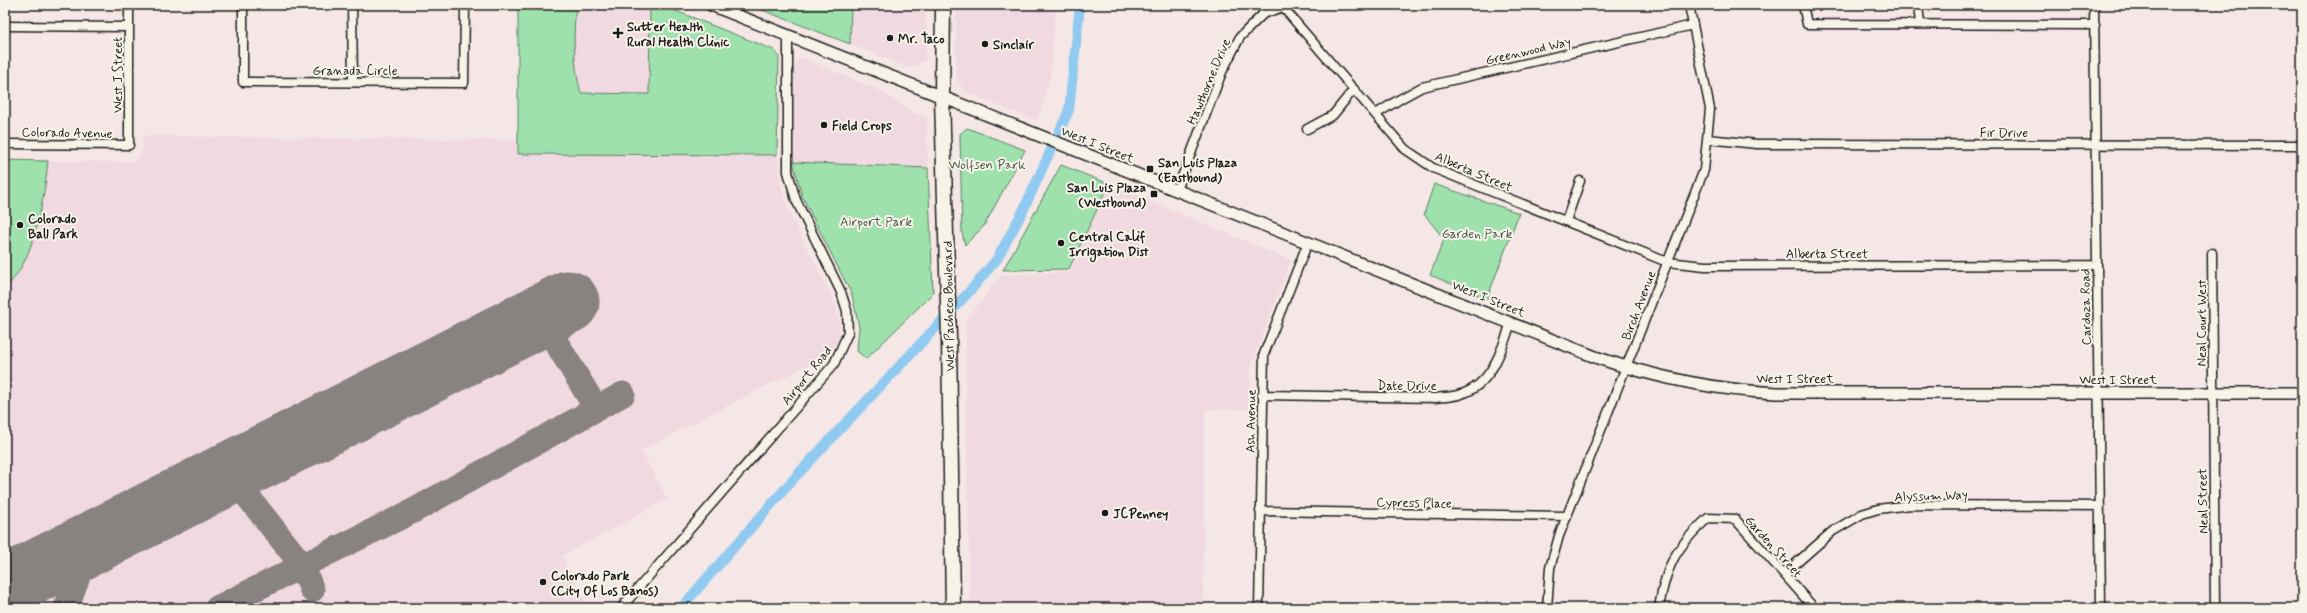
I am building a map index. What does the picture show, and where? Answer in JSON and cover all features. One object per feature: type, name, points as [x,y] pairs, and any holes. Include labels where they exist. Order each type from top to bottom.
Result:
[{"type":"highway","name":"West Pacheco Boulevard","points":[[943,5],[942,97],[949,338],[953,608]]},
{"type":"street","name":"West J Street","points":[[129,5],[129,145]]},
{"type":"street","name":"Granada Circle","points":[[243,5],[243,82],[464,83],[465,5]]},
{"type":"street","points":[[352,5],[353,82]]},
{"type":"street","name":"West I Street","points":[[711,5],[1511,322],[1626,367],[1659,377],[1706,386],[1750,392],[2302,393]]},
{"type":"street","name":"Birch Avenue","points":[[1547,608],[1550,568],[1567,516],[1704,170],[1710,109],[1689,5]]},
{"type":"street","points":[[1803,5],[1807,24],[2095,25]]},
{"type":"street","points":[[1918,5],[1920,24]]},
{"type":"street","name":"Cardoza Road","points":[[2094,5],[2101,608]]},
{"type":"street","name":"Alberta Street","points":[[1284,6],[1405,149],[1433,168],[1667,262],[1705,266],[2096,265]]},
{"type":"street","name":"Hawthorne Drive","points":[[1176,190],[1222,72],[1240,37],[1263,14],[1284,6]]},
{"type":"street","name":"Greenwood Way","points":[[1376,114],[1400,98],[1422,87],[1693,25]]},
{"type":"street","points":[[5,26],[129,27]]},
{"type":"street","name":"Airport Road","points":[[621,608],[834,364],[848,333],[847,311],[841,292],[796,200],[788,172],[788,36]]},
{"type":"street","points":[[1307,129],[1333,115],[1354,89]]},
{"type":"street","name":"Fir Drive","points":[[1707,139],[1757,144],[2302,145]]},
{"type":"street","name":"Colorado Avenue","points":[[5,144],[129,145]]},
{"type":"street","points":[[1566,221],[1580,181]]},
{"type":"street","name":"Ash Avenue","points":[[1259,608],[1264,354],[1308,242]]},
{"type":"street","name":"Neal Court West","points":[[2212,253],[2213,393]]},
{"type":"street","name":"Date Drive","points":[[1262,395],[1436,398],[1462,394],[1483,379],[1500,357],[1511,322]]},
{"type":"street","name":"Neal Street","points":[[2213,393],[2215,608]]},
{"type":"street","name":"Alyssum Way","points":[[1784,574],[1833,531],[1852,519],[1878,509],[1910,505],[2100,506]]},
{"type":"street","name":"Cypress Place","points":[[1260,511],[1567,516]]},
{"type":"street","name":"Garden Street","points":[[1659,608],[1667,571],[1674,557],[1684,542],[1708,518],[1735,519],[1814,608]]},
{"type":"shaded area","points":[[576,5],[650,5],[649,94],[581,93],[575,63],[573,32]]},
{"type":"shaded area","points":[[851,5],[926,5],[926,60],[909,68],[850,44]]},
{"type":"shaded area","points":[[956,5],[1056,5],[1050,78],[1037,121],[965,92],[956,78]]},
{"type":"shaded area","points":[[801,57],[882,92],[913,112],[927,118],[928,168],[793,162],[793,67]]},
{"type":"shaded area","points":[[143,136],[518,140],[518,154],[777,155],[783,196],[791,216],[837,310],[840,330],[839,339],[832,349],[815,361],[641,450],[667,499],[562,556],[589,608],[505,608],[504,605],[497,608],[5,608],[5,287],[17,275],[33,237],[47,176],[48,161],[131,162],[139,158],[143,149]]},
{"type":"shaded area","points":[[1109,184],[1291,260],[1251,365],[1250,409],[1205,409],[1203,608],[970,608],[966,320],[1002,275],[1070,272]]},
{"type":"green space","points":[[518,5],[576,5],[574,49],[576,71],[581,93],[649,94],[650,5],[661,5],[774,50],[779,57],[777,155],[518,154]]},
{"type":"green space","points":[[749,5],[851,5],[850,44]]},
{"type":"green space","name":"Wolfsen Park","points":[[967,128],[1025,150],[984,226],[965,245],[962,233],[960,134]]},
{"type":"green space","name":"Colorado Ball Park","points":[[5,160],[48,161],[41,210],[31,247],[24,263],[15,277],[5,287]]},
{"type":"green space","name":"Airport Park","points":[[793,162],[928,168],[933,293],[866,359],[857,351],[859,327],[852,295],[802,196]]},
{"type":"green space","points":[[1061,165],[1109,184],[1069,269],[1003,270]]},
{"type":"green space","name":"Garden Park","points":[[1434,184],[1519,213],[1487,299],[1430,275],[1444,239],[1424,214]]},
{"type":"waterway","points":[[681,608],[797,475],[969,292],[997,259],[1023,211],[1069,110],[1080,5]]},
{"type":"taxiway","points":[[540,316],[596,408]]},
{"type":"taxiway","points":[[217,608],[413,511],[623,394]]},
{"type":"taxiway","points":[[229,473],[302,565],[312,590]]},
{"type":"taxiway","points":[[66,608],[90,544]]},
{"type":"runway","points":[[5,587],[568,302]]},
{"type":"place","name":"Sutter Health Rural Health Clinic","points":[[618,33]]},
{"type":"place","name":"Mr. Taco","points":[[890,38]]},
{"type":"place","name":"Sinclair","points":[[985,44]]},
{"type":"place","name":"Field Crops","points":[[824,125]]},
{"type":"place","name":"San Luis Plaza (Eastbound)","points":[[1150,169]]},
{"type":"place","name":"San Luis Plaza (Westbound)","points":[[1154,194]]},
{"type":"place","name":"Colorado Ball Park","points":[[20,225]]},
{"type":"place","name":"Central Calif Irrigation Dist","points":[[1061,243]]},
{"type":"place","name":"JCPenney","points":[[1105,513]]},
{"type":"place","name":"Colorado Park (City Of Los Banos)","points":[[543,582]]}]
